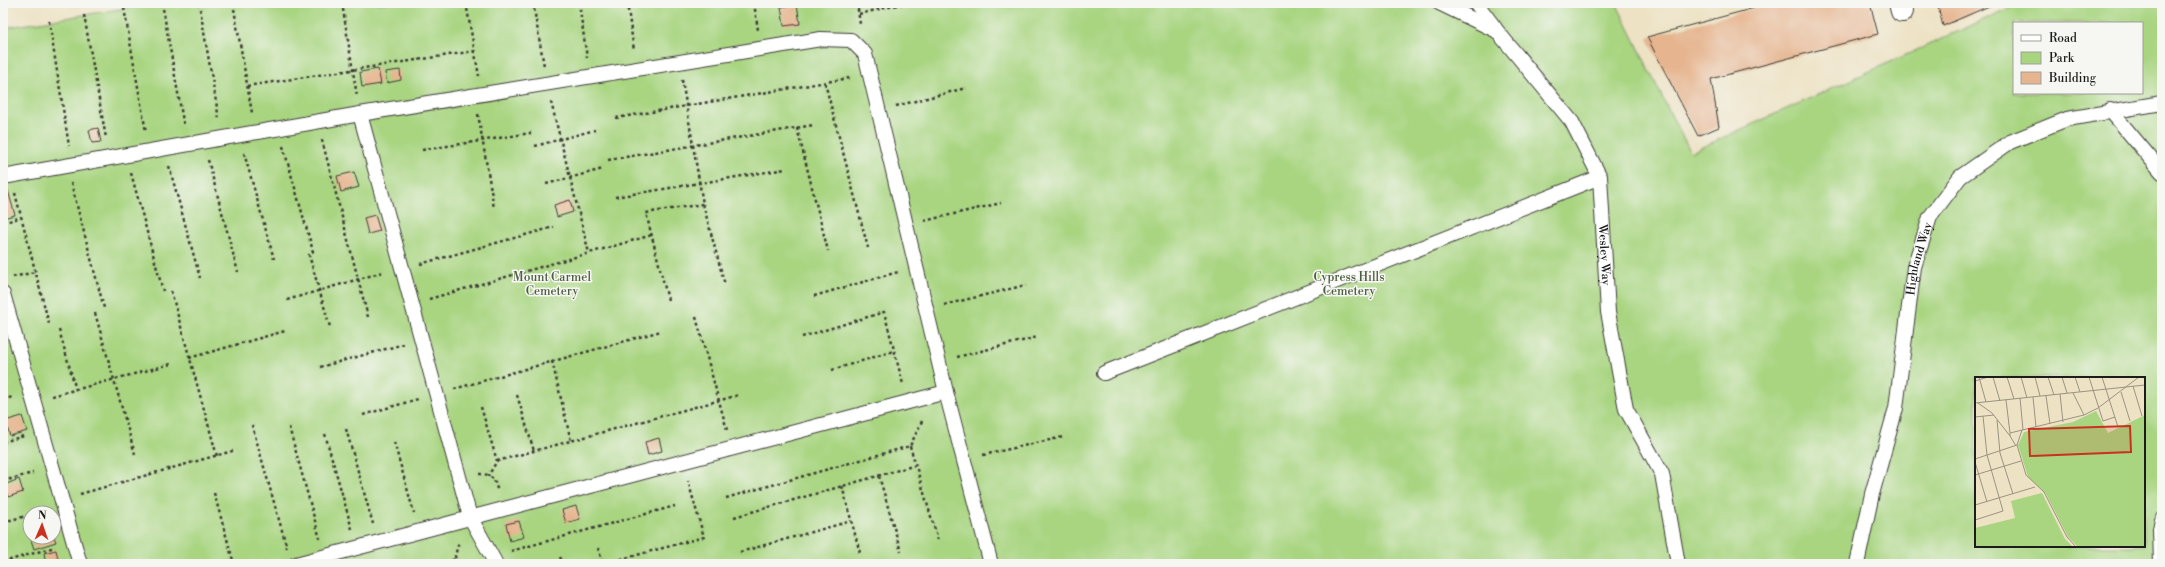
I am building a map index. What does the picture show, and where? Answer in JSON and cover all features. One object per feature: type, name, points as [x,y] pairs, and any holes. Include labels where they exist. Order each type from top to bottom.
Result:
[{"type":"lane","name":"Wesley Way","points":[[1439,3],[1497,31],[1572,122],[1600,177],[1608,312],[1626,409],[1662,474],[1678,564]]},
{"type":"lane","points":[[1476,3],[1497,31]]},
{"type":"lane","points":[[6,176],[360,114],[821,39],[851,40],[865,54],[939,362],[940,394],[963,460],[991,564]]},
{"type":"lane","name":"Highland Way","points":[[1857,564],[1872,494],[1896,408],[1914,267],[1930,217],[1960,177],[2010,142],[2067,119],[2110,110],[2162,102]]},
{"type":"lane","points":[[2110,110],[2162,172]]},
{"type":"lane","points":[[360,114],[470,517],[494,560]]},
{"type":"lane","points":[[1104,373],[1600,177]]},
{"type":"lane","points":[[3,294],[80,564]]},
{"type":"lane","points":[[296,564],[940,394]]},
{"type":"lane","points":[[2161,564],[2160,529],[2162,520]]},
{"type":"path","points":[[162,3],[187,144]]},
{"type":"path","points":[[200,3],[223,138]]},
{"type":"path","points":[[233,3],[255,133]]},
{"type":"path","points":[[342,3],[360,114]]},
{"type":"path","points":[[466,3],[480,79]]},
{"type":"path","points":[[533,3],[547,84],[589,253]]},
{"type":"path","points":[[579,3],[590,77]]},
{"type":"path","points":[[627,3],[638,69]]},
{"type":"path","points":[[754,3],[761,49]]},
{"type":"path","points":[[859,14],[906,3]]},
{"type":"path","points":[[124,8],[149,151]]},
{"type":"path","points":[[84,15],[110,158]]},
{"type":"path","points":[[49,21],[69,165],[104,308]]},
{"type":"path","points":[[247,86],[475,50]]},
{"type":"path","points":[[679,62],[703,204],[725,285]]},
{"type":"path","points":[[616,118],[870,75]]},
{"type":"path","points":[[825,82],[868,248]]},
{"type":"path","points":[[879,111],[966,88]]},
{"type":"path","points":[[474,95],[494,208]]},
{"type":"path","points":[[317,122],[368,316]]},
{"type":"path","points":[[608,160],[814,125]]},
{"type":"path","points":[[278,128],[313,251],[309,255],[330,327]]},
{"type":"path","points":[[797,128],[828,251]]},
{"type":"path","points":[[535,146],[595,130]]},
{"type":"path","points":[[422,150],[531,132]]},
{"type":"path","points":[[239,135],[274,259]]},
{"type":"path","points":[[203,142],[238,272]]},
{"type":"path","points":[[164,148],[200,278]]},
{"type":"path","points":[[126,155],[162,291]]},
{"type":"path","points":[[546,184],[603,169]]},
{"type":"path","points":[[615,197],[785,169]]},
{"type":"path","points":[[6,176],[21,218],[49,324]]},
{"type":"path","points":[[906,226],[1001,203]]},
{"type":"path","points":[[668,300],[646,213],[703,204]]},
{"type":"path","points":[[3,223],[21,218]]},
{"type":"path","points":[[287,300],[358,279],[554,227]]},
{"type":"path","points":[[412,304],[652,235]]},
{"type":"path","points":[[814,296],[901,271]]},
{"type":"path","points":[[9,278],[35,272]]},
{"type":"path","points":[[926,309],[1026,285]]},
{"type":"path","points":[[170,291],[190,358],[216,456]]},
{"type":"path","points":[[802,337],[884,312],[908,402]]},
{"type":"path","points":[[95,313],[135,454]]},
{"type":"path","points":[[696,317],[731,448]]},
{"type":"path","points":[[59,330],[76,390]]},
{"type":"path","points":[[190,358],[285,331]]},
{"type":"path","points":[[363,415],[661,331]]},
{"type":"path","points":[[939,362],[1038,337]]},
{"type":"path","points":[[320,367],[421,339]]},
{"type":"path","points":[[832,370],[894,351]]},
{"type":"path","points":[[552,361],[571,440]]},
{"type":"path","points":[[34,401],[171,364]]},
{"type":"path","points":[[726,498],[910,446],[940,394]]},
{"type":"path","points":[[517,395],[534,450]]},
{"type":"path","points":[[488,476],[497,461],[739,395]]},
{"type":"path","points":[[481,407],[497,461]]},
{"type":"path","points":[[252,425],[288,549]]},
{"type":"path","points":[[289,427],[325,556]]},
{"type":"path","points":[[346,429],[378,542]]},
{"type":"path","points":[[325,434],[357,548]]},
{"type":"path","points":[[963,460],[1063,437]]},
{"type":"path","points":[[394,442],[419,531]]},
{"type":"path","points":[[910,446],[938,540]]},
{"type":"path","points":[[62,500],[236,450]]},
{"type":"path","points":[[598,548],[603,564],[704,537],[683,461]]},
{"type":"path","points":[[734,517],[916,465]]},
{"type":"path","points":[[3,481],[53,468]]},
{"type":"path","points":[[459,477],[473,474],[488,476],[494,479],[497,487],[498,510]]},
{"type":"path","points":[[879,476],[901,552]]},
{"type":"path","points":[[842,486],[860,552]]},
{"type":"path","points":[[214,493],[234,564]]},
{"type":"path","points":[[494,560],[675,506]]},
{"type":"path","points":[[3,522],[22,517]]},
{"type":"path","points":[[740,552],[851,521]]},
{"type":"path","points":[[3,562],[74,542]]},
{"type":"path","points":[[560,557],[563,564]]},
{"type":"path","points":[[440,564],[456,559]]},
{"type":"green space","points":[[157,3],[1616,3],[1671,115],[1691,152],[2021,3],[2162,3],[2162,564],[3,564],[3,28]]},
{"type":"building","points":[[1773,3],[1870,3],[1878,34],[1711,79],[1719,127],[1698,136],[1647,37]]},
{"type":"building","points":[[1937,3],[1996,3],[1943,26]]},
{"type":"building","points":[[797,4],[800,24],[784,26],[781,7]]},
{"type":"building","points":[[378,69],[381,84],[362,87],[360,72]]},
{"type":"building","points":[[400,70],[401,80],[387,83],[385,72]]},
{"type":"building","points":[[98,128],[101,142],[92,143],[89,130]]},
{"type":"building","points":[[354,172],[359,187],[341,192],[337,176]]},
{"type":"building","points":[[7,187],[15,215],[3,218],[3,188]]},
{"type":"building","points":[[570,200],[573,212],[557,217],[554,205]]},
{"type":"building","points":[[375,215],[380,231],[368,234],[364,218]]},
{"type":"building","points":[[22,416],[27,431],[10,436],[5,421]]},
{"type":"building","points":[[659,438],[662,451],[648,455],[645,442]]},
{"type":"building","points":[[19,479],[23,492],[8,497],[4,485]]},
{"type":"building","points":[[576,506],[580,519],[566,523],[562,510]]},
{"type":"building","points":[[519,521],[524,537],[510,541],[506,524]]},
{"type":"building","points":[[33,545],[47,545],[34,549]]},
{"type":"building","points":[[56,550],[59,563],[46,564],[44,553]]},
{"type":"park label","name":"Mount Carmel Cemetery","points":[[552,284]]},
{"type":"park label","name":"Cypress Hills Cemetery","points":[[1349,284]]}]
